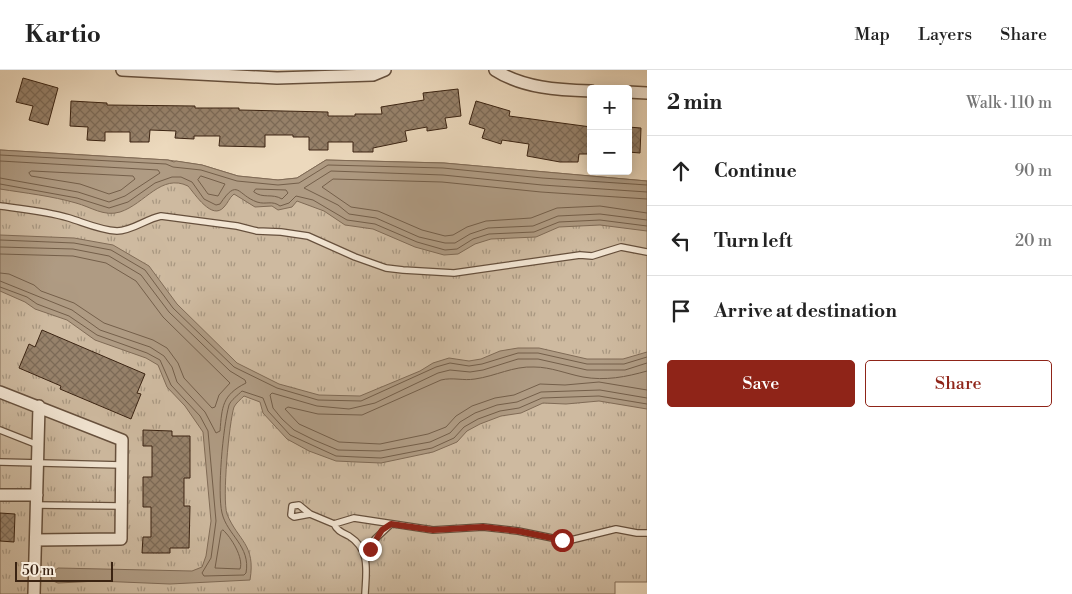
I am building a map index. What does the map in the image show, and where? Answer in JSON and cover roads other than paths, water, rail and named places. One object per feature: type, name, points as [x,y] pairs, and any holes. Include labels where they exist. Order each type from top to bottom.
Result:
[{"type":"street","points":[[122,70],[373,75],[384,70]]},
{"type":"street","points":[[495,70],[516,80],[551,90],[587,91]]},
{"type":"street","points":[[632,92],[647,93]]},
{"type":"street","points":[[0,392],[122,440],[121,539],[36,540]]},
{"type":"street","points":[[34,594],[39,406]]},
{"type":"street","points":[[0,494],[36,500]]},
{"type":"lane","points":[[0,206],[43,212],[70,218],[84,225],[116,231],[124,230],[151,218],[161,216],[237,226],[257,232],[291,233],[308,236],[355,258],[386,268],[403,270],[454,273],[580,255],[592,256],[621,247],[647,252]]},
{"type":"lane","points":[[0,430],[38,446]]},
{"type":"lane","points":[[0,462],[122,465]]},
{"type":"lane","points":[[36,500],[121,506]]},
{"type":"lane","points":[[310,514],[334,524],[336,528],[359,544],[366,558]]},
{"type":"lane","points":[[334,524],[354,518],[433,530],[483,527],[567,540],[616,529],[637,533],[647,532]]},
{"type":"lane","points":[[365,594],[366,558],[375,539],[391,524]]},
{"type":"water","points":[[0,150],[168,160],[202,165],[238,176],[278,180],[297,178],[326,160],[444,163],[647,181],[647,231],[600,225],[559,227],[536,237],[491,239],[475,244],[458,254],[444,255],[415,247],[373,229],[345,225],[324,211],[297,201],[292,207],[278,210],[272,206],[255,207],[234,194],[224,207],[214,211],[204,205],[188,186],[178,183],[161,186],[129,208],[120,212],[108,213],[58,198],[0,189]]},
{"type":"water","points":[[0,235],[74,238],[113,245],[149,266],[177,304],[237,363],[279,384],[319,395],[360,396],[420,371],[433,363],[449,358],[469,361],[481,359],[500,351],[518,348],[539,348],[587,359],[623,359],[647,352],[647,409],[599,401],[566,404],[543,403],[521,413],[501,416],[480,424],[467,431],[457,442],[433,452],[381,463],[336,461],[309,451],[287,439],[263,413],[260,402],[244,396],[234,407],[232,416],[225,493],[227,514],[248,550],[251,568],[250,580],[170,584],[98,581],[58,583],[51,578],[54,571],[58,568],[192,571],[202,567],[206,556],[211,521],[203,432],[185,406],[167,387],[158,365],[146,358],[95,340],[67,320],[35,309],[25,302],[0,291]]}]
